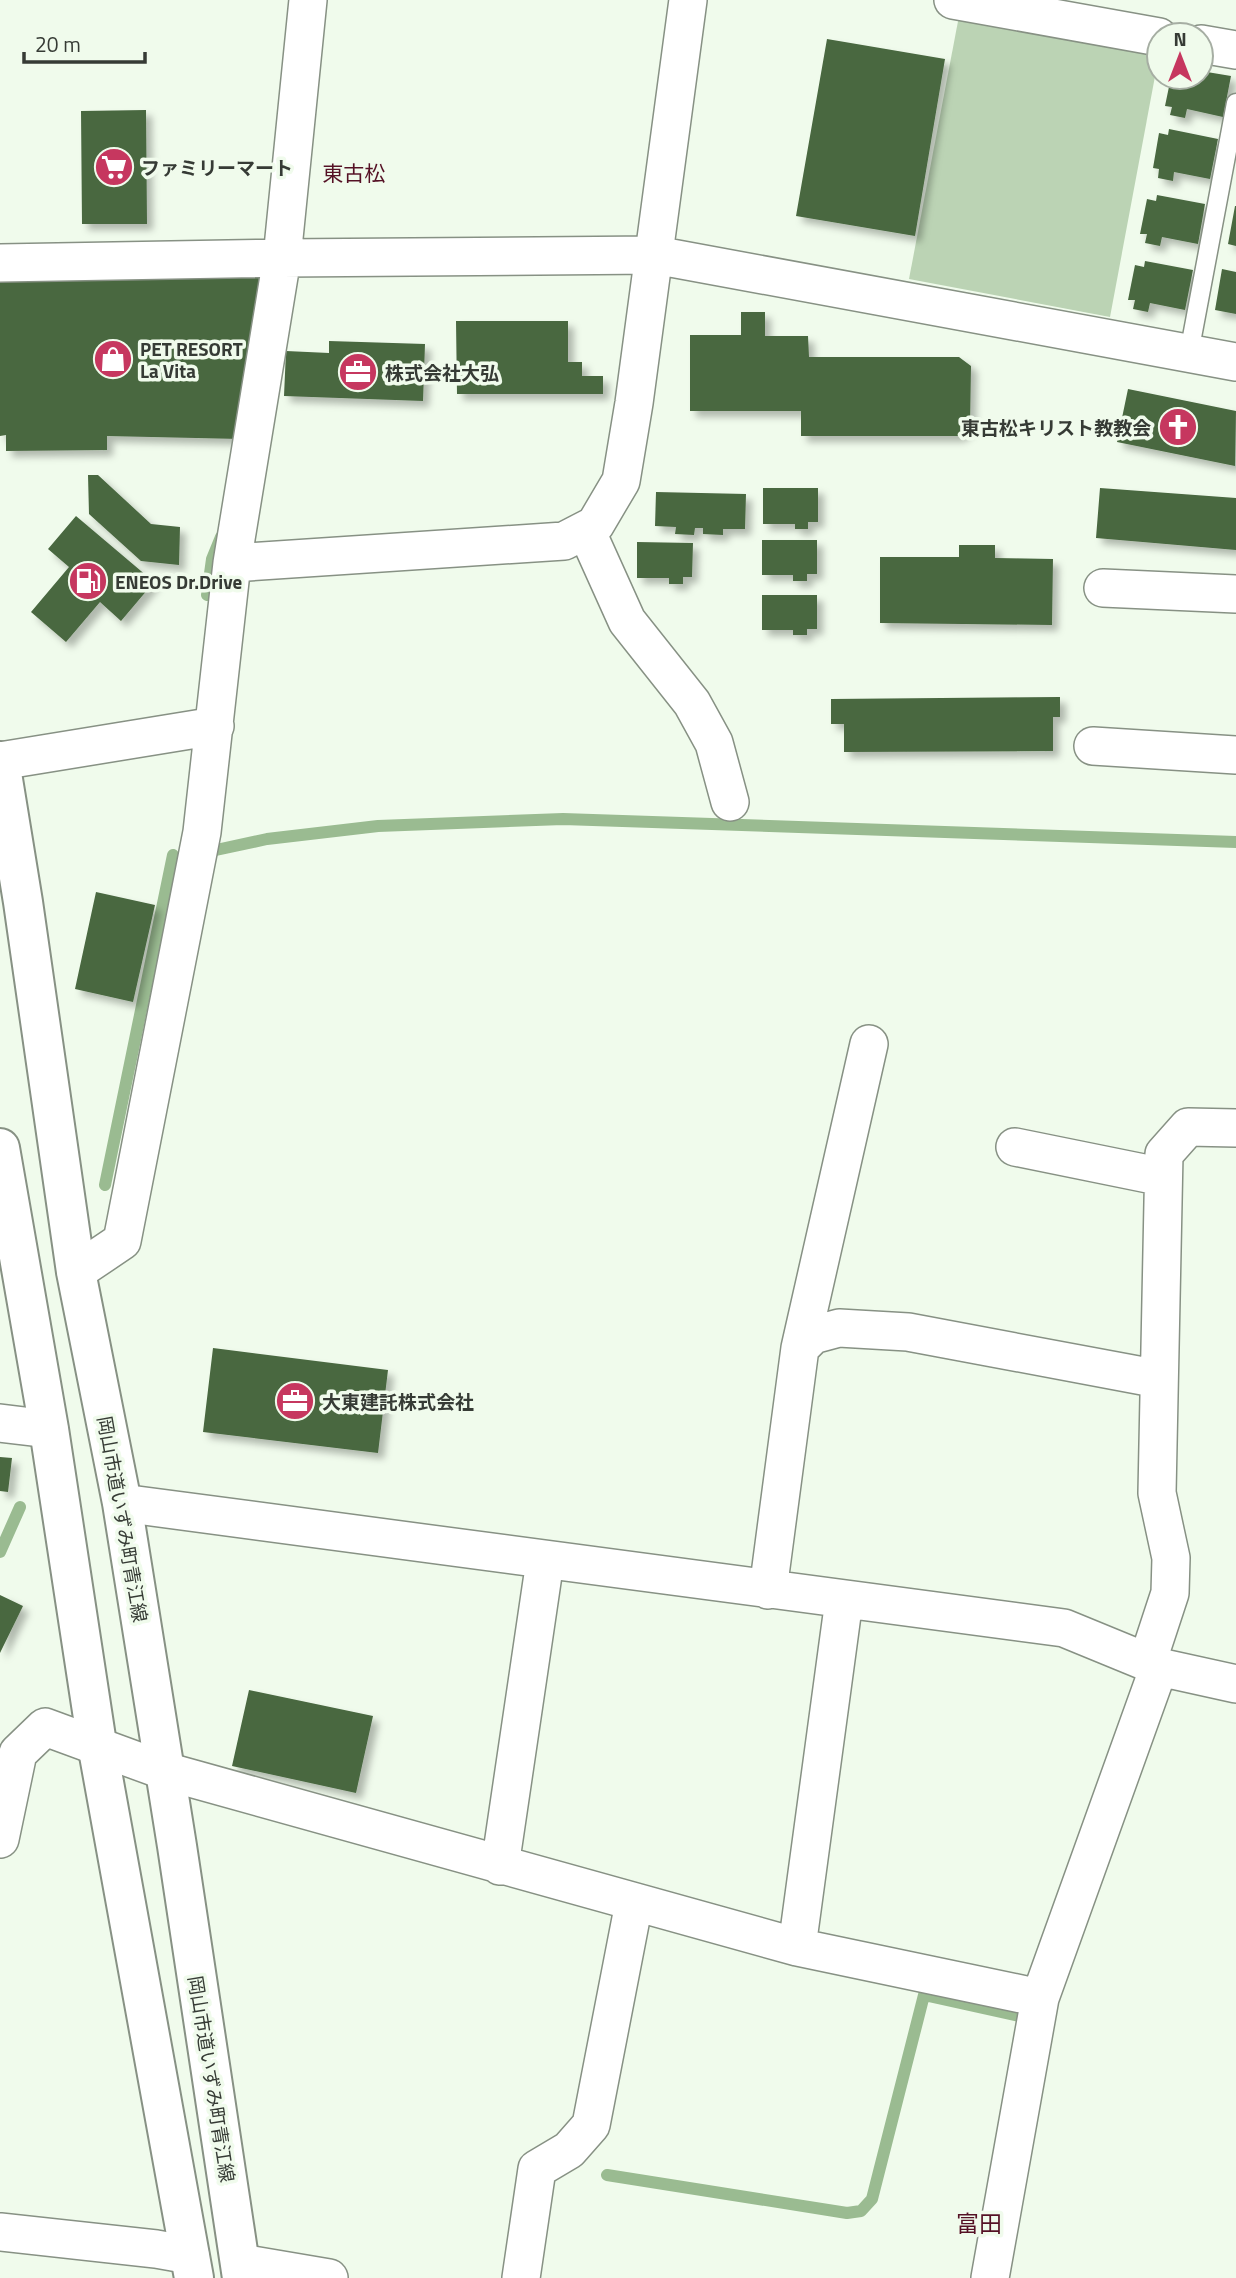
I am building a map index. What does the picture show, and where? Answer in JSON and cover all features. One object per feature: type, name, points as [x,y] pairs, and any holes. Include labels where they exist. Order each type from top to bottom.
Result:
[{"type":"street","points":[[76,1272],[122,1241],[202,832],[232,563],[282,258],[307,0]]},
{"type":"street","points":[[232,563],[564,541],[595,525],[621,481],[655,255],[688,0]]},
{"type":"street","points":[[953,0],[1145,34]]},
{"type":"street","points":[[1215,46],[1236,50]]},
{"type":"street","points":[[0,263],[655,255],[1236,362]]},
{"type":"street","points":[[586,530],[627,621],[692,703],[714,743],[730,802]]},
{"type":"street","points":[[1103,588],[1236,594]]},
{"type":"street","points":[[0,761],[215,726]]},
{"type":"street","points":[[1093,746],[1236,755]]},
{"type":"street","name":"岡山市道いずみ町青江線","points":[[0,761],[76,1272],[122,1503],[241,2271]]},
{"type":"street","points":[[768,1590],[800,1348],[869,1044]]},
{"type":"street","points":[[990,2278],[1040,1998],[1162,1668],[1171,1558],[1157,1493],[1164,1154],[1188,1127],[1236,1128]]},
{"type":"street","points":[[1015,1147],[1163,1177]]},
{"type":"street","points":[[0,1148],[50,1429],[97,1744],[192,2266]]},
{"type":"street","points":[[800,1348],[813,1335],[839,1328],[908,1332],[1159,1380]]},
{"type":"street","points":[[0,1423],[50,1429]]},
{"type":"street","points":[[122,1503],[1064,1628],[1162,1668],[1236,1684]]},
{"type":"street","points":[[500,1866],[545,1561]]},
{"type":"street","points":[[797,1947],[844,1600]]},
{"type":"street","points":[[0,1839],[4,1799],[18,1753],[45,1727],[165,1771],[634,1903],[797,1947],[1040,1998]]},
{"type":"street","points":[[521,2278],[537,2169],[569,2150],[590,2125],[634,1903]]},
{"type":"street","points":[[0,2232],[156,2249],[192,2266]]},
{"type":"street","points":[[241,2271],[330,2278]]},
{"type":"lane","points":[[1189,354],[1236,103]]},
{"type":"green space","points":[[959,16],[1145,52],[1145,91],[1152,91],[1110,317],[909,279]]},
{"type":"building","points":[[827,39],[945,59],[915,236],[796,216]]},
{"type":"building","points":[[1215,73],[1231,76],[1223,117],[1187,109],[1185,118],[1170,115],[1172,107],[1165,106],[1168,91],[1215,91]]},
{"type":"building","name":"ファミリーマート","points":[[146,110],[147,224],[82,224],[81,111]]},
{"type":"building","points":[[1169,129],[1218,139],[1210,179],[1174,172],[1173,181],[1158,178],[1159,169],[1153,168],[1159,133],[1168,135]]},
{"type":"building","points":[[1157,195],[1205,204],[1198,244],[1162,237],[1160,246],[1145,243],[1147,234],[1140,234],[1147,199],[1156,201]]},
{"type":"building","points":[[1236,206],[1236,246],[1228,244]]},
{"type":"building","points":[[1145,261],[1193,270],[1185,310],[1150,303],[1148,312],[1133,309],[1135,300],[1128,300],[1135,265],[1144,267]]},
{"type":"building","points":[[1222,269],[1236,272],[1236,314],[1215,310]]},
{"type":"building","points":[[261,277],[241,439],[107,436],[107,450],[6,451],[6,435],[0,436],[0,279]]},
{"type":"building","points":[[741,312],[765,312],[765,336],[808,336],[809,357],[959,357],[971,366],[970,427],[959,436],[801,436],[801,411],[690,411],[690,335],[741,335]]},
{"type":"building","points":[[456,321],[568,321],[568,362],[582,362],[582,376],[603,376],[603,394],[457,394]]},
{"type":"building","points":[[329,341],[425,344],[423,401],[284,396],[286,351],[329,353]]},
{"type":"building","name":"東古松キリスト教教会","points":[[1128,389],[1236,411],[1235,466],[1117,442]]},
{"type":"building","points":[[88,475],[98,475],[151,524],[180,527],[179,565],[141,561],[89,514]]},
{"type":"building","points":[[763,488],[818,488],[818,522],[808,522],[808,529],[795,529],[795,524],[763,524]]},
{"type":"building","points":[[1100,488],[1236,498],[1236,550],[1096,538]]},
{"type":"building","points":[[656,492],[746,494],[745,529],[723,529],[723,535],[703,534],[703,528],[695,528],[694,535],[675,534],[676,527],[655,526]]},
{"type":"building","points":[[76,516],[154,582],[121,621],[100,602],[66,642],[31,612],[69,567],[48,549]]},
{"type":"building","points":[[762,540],[817,540],[817,574],[807,574],[807,581],[793,581],[793,575],[762,575]]},
{"type":"building","points":[[637,542],[693,543],[692,577],[683,577],[683,584],[669,584],[669,578],[637,578]]},
{"type":"building","points":[[959,545],[995,545],[995,558],[1053,559],[1052,625],[880,623],[880,557],[959,557]]},
{"type":"building","points":[[762,595],[817,595],[817,629],[807,629],[807,635],[793,635],[793,630],[762,630]]},
{"type":"building","points":[[1060,697],[1060,717],[1053,717],[1053,751],[844,752],[844,724],[831,724],[831,699]]},
{"type":"building","points":[[96,892],[155,905],[133,1002],[75,989]]},
{"type":"building","points":[[213,1348],[388,1370],[378,1453],[203,1432]]},
{"type":"building","points":[[0,1457],[12,1458],[8,1492],[0,1491]]},
{"type":"building","points":[[0,1595],[23,1606],[0,1653]]},
{"type":"building","points":[[249,1690],[373,1716],[356,1793],[232,1766]]},
{"type":"waterway","points":[[207,595],[212,559],[221,537]]},
{"type":"waterway","points":[[216,850],[267,839],[378,826],[563,819],[1236,842]]},
{"type":"waterway","points":[[105,1185],[173,855]]},
{"type":"waterway","points":[[0,1552],[20,1507]]},
{"type":"waterway","points":[[607,2175],[847,2213],[861,2211],[872,2199],[924,1995],[1019,2016]]},
{"type":"place","name":"ファミリーマート","points":[[114,167]]},
{"type":"place","name":"PET RESORT La Vita","points":[[113,359]]},
{"type":"place","name":"株式会社大弘","points":[[358,372]]},
{"type":"place","name":"東古松キリスト教教会","points":[[1178,427]]},
{"type":"place","name":"ENEOS Dr.Drive","points":[[88,581]]},
{"type":"place","name":"大東建託株式会社","points":[[295,1401]]},
{"type":"district","name":"東古松","points":[[354,173]]},
{"type":"district","name":"富田","points":[[979,2223]]}]
